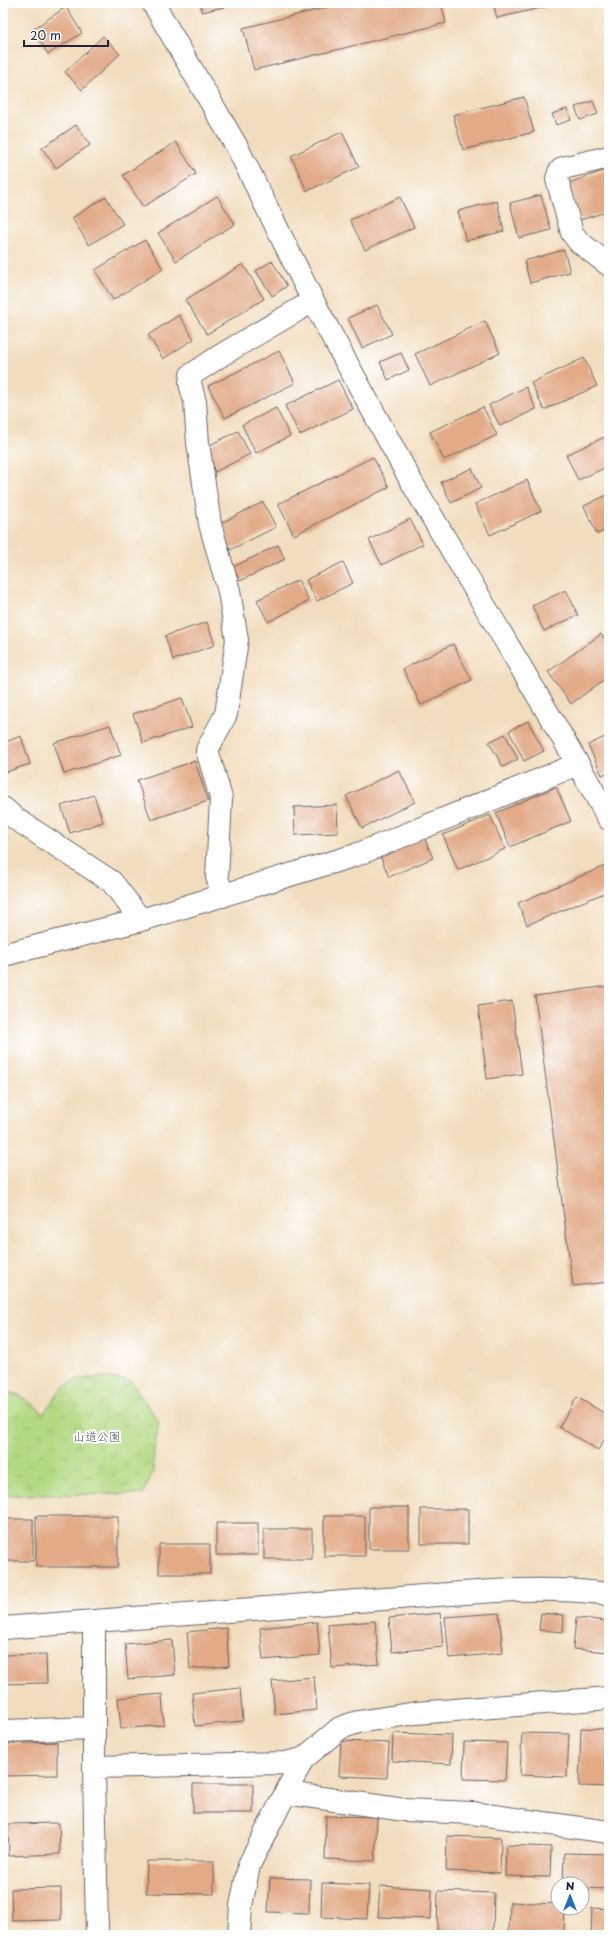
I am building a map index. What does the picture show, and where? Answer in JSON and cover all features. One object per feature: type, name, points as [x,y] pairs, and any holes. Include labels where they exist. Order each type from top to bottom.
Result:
[{"type":"street","points":[[153,3],[237,147],[313,301],[411,481],[609,819]]},
{"type":"street","points":[[609,157],[563,168],[559,172],[558,179],[572,233],[579,242],[609,265]]},
{"type":"street","points":[[223,896],[217,877],[221,798],[207,750],[226,714],[237,640],[229,591],[210,524],[198,443],[194,402],[190,383],[191,376],[223,354],[313,301]]},
{"type":"street","points":[[3,955],[141,920],[356,855],[578,764]]},
{"type":"street","points":[[3,808],[22,823],[112,882],[141,920]]},
{"type":"street","points":[[3,1628],[192,1612],[522,1590],[586,1590],[609,1594]]},
{"type":"street","points":[[94,1621],[94,1767],[97,1935]]},
{"type":"street","points":[[239,1935],[241,1906],[250,1865],[303,1759],[340,1728],[358,1722],[416,1713],[609,1698]]},
{"type":"street","points":[[3,1731],[94,1728]]},
{"type":"street","points":[[94,1767],[285,1763],[303,1759]]},
{"type":"street","points":[[286,1793],[405,1810],[472,1813],[609,1832]]},
{"type":"green space","name":"山道公園","points":[[103,1377],[131,1381],[159,1422],[154,1449],[153,1472],[143,1494],[3,1495],[3,1391],[19,1395],[44,1413],[61,1389],[77,1379]]},
{"type":"building","points":[[200,3],[237,3],[237,4],[202,12]]},
{"type":"building","points":[[345,3],[441,3],[446,23],[254,70],[243,28]]},
{"type":"building","points":[[493,3],[557,3],[558,4],[497,18]]},
{"type":"building","points":[[66,7],[82,33],[48,54],[33,29]]},
{"type":"building","points":[[103,36],[120,54],[82,90],[65,72]]},
{"type":"building","points":[[524,97],[534,132],[463,150],[453,115]]},
{"type":"building","points":[[593,101],[598,114],[580,120],[575,107]]},
{"type":"building","points":[[567,109],[571,120],[556,125],[552,114]]},
{"type":"building","points":[[76,125],[90,145],[56,168],[42,148]]},
{"type":"building","points":[[342,132],[359,167],[307,191],[291,156]]},
{"type":"building","points":[[176,142],[196,174],[143,207],[123,175]]},
{"type":"building","points":[[609,169],[609,211],[580,220],[568,183]]},
{"type":"building","points":[[541,195],[551,230],[519,238],[510,203]]},
{"type":"building","points":[[217,196],[235,224],[176,261],[158,233]]},
{"type":"building","points":[[106,197],[123,224],[89,245],[72,218]]},
{"type":"building","points":[[400,197],[414,227],[365,250],[350,220]]},
{"type":"building","points":[[497,201],[504,231],[466,241],[458,211]]},
{"type":"building","points":[[145,240],[163,269],[113,300],[95,270]]},
{"type":"building","points":[[564,250],[570,272],[530,283],[524,261]]},
{"type":"building","points":[[272,261],[287,286],[272,296],[256,271]]},
{"type":"building","points":[[243,264],[264,299],[207,334],[185,300]]},
{"type":"building","points":[[377,305],[392,334],[362,348],[348,318]]},
{"type":"building","points":[[179,315],[194,339],[163,359],[148,335]]},
{"type":"building","points":[[485,321],[500,353],[430,386],[415,354]]},
{"type":"building","points":[[279,351],[295,383],[225,418],[208,386]]},
{"type":"building","points":[[401,353],[409,370],[388,380],[380,362]]},
{"type":"building","points":[[584,358],[597,386],[544,410],[531,383]]},
{"type":"building","points":[[338,380],[353,409],[300,435],[285,406]]},
{"type":"building","points":[[526,387],[536,409],[500,426],[489,405]]},
{"type":"building","points":[[483,407],[497,435],[444,460],[430,432]]},
{"type":"building","points":[[276,408],[290,436],[256,453],[242,425]]},
{"type":"building","points":[[238,431],[250,454],[215,472],[204,448]]},
{"type":"building","points":[[609,435],[609,466],[578,480],[566,455]]},
{"type":"building","points":[[373,457],[389,487],[294,535],[278,504]]},
{"type":"building","points":[[472,468],[481,488],[451,503],[441,482]]},
{"type":"building","points":[[527,480],[541,511],[490,535],[475,504]]},
{"type":"building","points":[[609,494],[609,529],[597,534],[584,506]]},
{"type":"building","points":[[263,502],[276,527],[230,550],[217,525]]},
{"type":"building","points":[[410,519],[423,544],[382,565],[369,540]]},
{"type":"building","points":[[278,545],[285,559],[240,581],[233,567]]},
{"type":"building","points":[[343,562],[353,583],[317,601],[306,580]]},
{"type":"building","points":[[298,580],[309,601],[268,622],[257,600]]},
{"type":"building","points":[[566,590],[578,615],[544,631],[532,606]]},
{"type":"building","points":[[207,622],[215,645],[173,660],[165,636]]},
{"type":"building","points":[[601,634],[609,645],[609,676],[571,704],[548,672]]},
{"type":"building","points":[[453,644],[472,680],[421,705],[403,669]]},
{"type":"building","points":[[182,698],[192,727],[143,743],[133,714]]},
{"type":"building","points":[[528,721],[544,751],[524,761],[509,731]]},
{"type":"building","points":[[110,725],[121,755],[64,774],[54,743]]},
{"type":"building","points":[[505,734],[518,759],[503,767],[489,742]]},
{"type":"building","points":[[609,735],[609,772],[602,775],[588,745]]},
{"type":"building","points":[[21,736],[30,764],[3,773],[3,743]]},
{"type":"building","points":[[195,761],[208,801],[151,820],[137,780]]},
{"type":"building","points":[[399,770],[415,802],[362,828],[346,796]]},
{"type":"building","points":[[556,787],[571,821],[510,847],[496,813]]},
{"type":"building","points":[[94,795],[103,822],[70,833],[61,806]]},
{"type":"building","points":[[337,805],[338,833],[295,835],[294,807]]},
{"type":"building","points":[[490,815],[505,849],[458,870],[443,835]]},
{"type":"building","points":[[424,837],[433,858],[389,877],[380,856]]},
{"type":"building","points":[[607,865],[609,870],[609,891],[527,925],[518,903]]},
{"type":"building","points":[[608,986],[609,1282],[573,1286],[535,996]]},
{"type":"building","points":[[512,1001],[522,1074],[487,1079],[478,1006]]},
{"type":"building","points":[[577,1397],[609,1416],[609,1432],[598,1450],[559,1427]]},
{"type":"building","points":[[369,1507],[409,1507],[409,1549],[369,1549]]},
{"type":"building","points":[[421,1509],[468,1509],[468,1544],[421,1544]]},
{"type":"building","points":[[608,1515],[609,1537],[606,1537]]},
{"type":"building","points":[[36,1516],[118,1516],[118,1567],[36,1567]]},
{"type":"building","points":[[324,1516],[365,1516],[365,1556],[324,1556]]},
{"type":"building","points":[[3,1519],[33,1519],[33,1561],[3,1561]]},
{"type":"building","points":[[216,1523],[258,1523],[258,1555],[216,1555]]},
{"type":"building","points":[[264,1529],[312,1529],[312,1559],[264,1559]]},
{"type":"building","points":[[159,1544],[210,1544],[210,1574],[159,1574]]},
{"type":"building","points":[[440,1613],[443,1647],[392,1652],[389,1618]]},
{"type":"building","points":[[499,1613],[503,1653],[449,1658],[445,1617]]},
{"type":"building","points":[[541,1613],[564,1615],[563,1632],[539,1630]]},
{"type":"building","points":[[576,1618],[609,1621],[609,1652],[573,1649]]},
{"type":"building","points":[[375,1621],[379,1664],[332,1668],[328,1625]]},
{"type":"building","points":[[317,1622],[320,1655],[263,1660],[260,1628]]},
{"type":"building","points":[[226,1628],[229,1666],[190,1669],[187,1632]]},
{"type":"building","points":[[172,1640],[175,1675],[128,1679],[125,1644]]},
{"type":"building","points":[[46,1654],[47,1683],[3,1684],[3,1655]]},
{"type":"building","points":[[314,1677],[317,1710],[275,1714],[272,1681]]},
{"type":"building","points":[[240,1688],[243,1721],[195,1726],[192,1693]]},
{"type":"building","points":[[162,1694],[164,1725],[121,1729],[118,1698]]},
{"type":"building","points":[[581,1728],[609,1729],[609,1787],[579,1786]]},
{"type":"building","points":[[393,1733],[452,1735],[451,1764],[392,1761]]},
{"type":"building","points":[[522,1733],[569,1734],[567,1777],[520,1775]]},
{"type":"building","points":[[341,1741],[389,1743],[387,1778],[339,1776]]},
{"type":"building","points":[[57,1742],[57,1775],[3,1776],[3,1744]]},
{"type":"building","points":[[464,1742],[507,1743],[505,1780],[463,1779]]},
{"type":"building","points":[[193,1784],[253,1784],[253,1813],[193,1813]]},
{"type":"building","points":[[326,1816],[377,1817],[375,1861],[325,1859]]},
{"type":"building","points":[[59,1823],[60,1854],[9,1856],[8,1824]]},
{"type":"building","points":[[447,1836],[501,1838],[500,1873],[446,1871]]},
{"type":"building","points":[[506,1845],[551,1847],[550,1877],[505,1876]]},
{"type":"building","points":[[564,1853],[609,1854],[609,1889],[590,1888],[590,1876],[563,1876]]},
{"type":"building","points":[[147,1861],[214,1861],[214,1894],[146,1893]]},
{"type":"building","points":[[270,1878],[310,1879],[309,1913],[268,1912]]},
{"type":"building","points":[[322,1883],[369,1885],[367,1919],[321,1917]]},
{"type":"building","points":[[380,1886],[432,1889],[431,1919],[378,1917]]},
{"type":"building","points":[[61,1888],[61,1920],[12,1921],[11,1889]]},
{"type":"building","points":[[438,1891],[494,1893],[493,1933],[437,1930]]},
{"type":"building","points":[[510,1902],[550,1904],[550,1916],[565,1916],[564,1935],[509,1935]]},
{"type":"building","points":[[592,1908],[609,1909],[609,1935],[591,1935]]}]
